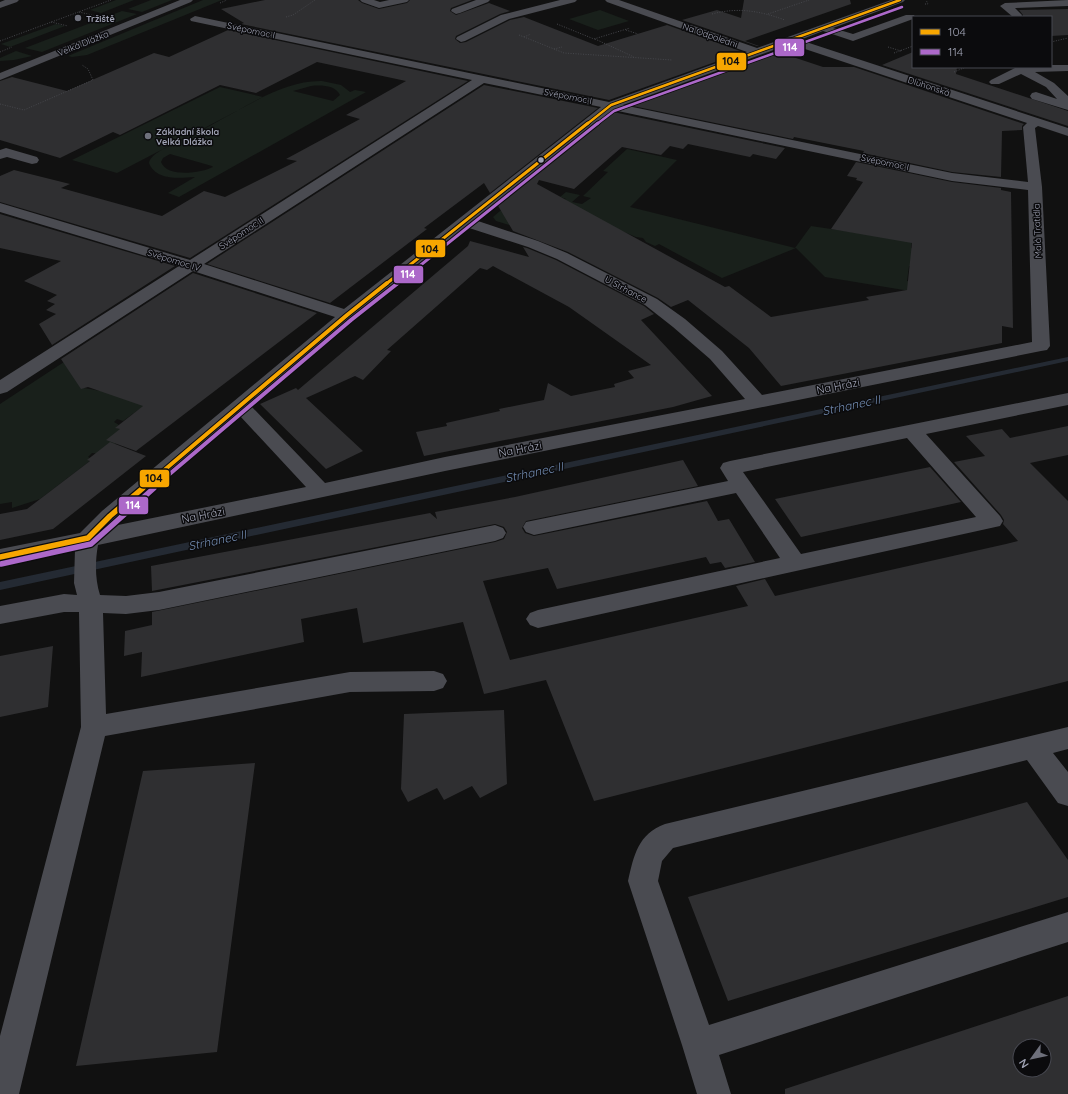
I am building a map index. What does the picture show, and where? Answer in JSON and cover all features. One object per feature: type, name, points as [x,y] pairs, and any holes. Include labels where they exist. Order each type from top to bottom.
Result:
[{"type":"street","points":[[0,5],[14,0]]},
{"type":"street","name":"Velká Dlážka","points":[[0,77],[188,0]]},
{"type":"street","points":[[365,0],[379,4],[404,0]]},
{"type":"street","points":[[456,11],[485,0]]},
{"type":"street","points":[[461,39],[505,18],[572,0]]},
{"type":"street","name":"Na Odpoledni","points":[[610,0],[758,52]]},
{"type":"street","points":[[2,1094],[94,727],[87,547],[110,516],[347,315],[612,105],[900,0]]},
{"type":"street","points":[[1017,15],[1005,6],[1068,3]]},
{"type":"street","points":[[821,29],[853,38],[910,17]]},
{"type":"street","name":"Svépomoc I","points":[[195,19],[952,176],[1036,187]]},
{"type":"street","name":"Dluhonská","points":[[790,40],[1068,132]]},
{"type":"street","points":[[25,67],[39,70]]},
{"type":"street","points":[[0,68],[14,71]]},
{"type":"street","points":[[995,82],[1022,69],[1068,68]]},
{"type":"street","points":[[1022,69],[1050,84],[1068,103]]},
{"type":"street","name":"Svépomoc II","points":[[0,388],[482,78]]},
{"type":"street","points":[[1036,96],[1068,106]]},
{"type":"street","points":[[1053,127],[1068,119]]},
{"type":"street","name":"Malá Tratidla","points":[[1037,121],[1029,127],[1036,187],[1041,346]]},
{"type":"street","points":[[0,155],[6,152],[32,160]]},
{"type":"street","name":"Svépomoc IV","points":[[0,207],[191,265],[347,315]]},
{"type":"street","name":"U Strhance","points":[[465,222],[533,244],[562,256],[651,302],[679,323],[716,355],[758,402]]},
{"type":"street","name":"Na Hrázi","points":[[0,557],[87,547],[445,464],[1041,346]]},
{"type":"street","points":[[795,563],[730,468],[1068,399]]},
{"type":"street","points":[[239,406],[250,415],[321,492]]},
{"type":"street","points":[[538,619],[992,521],[912,431]]},
{"type":"street","points":[[534,527],[742,485]]},
{"type":"street","points":[[0,615],[64,603],[88,594],[126,605],[159,601],[495,532]]},
{"type":"street","points":[[94,727],[350,682],[434,681]]},
{"type":"street","points":[[714,1094],[643,882],[648,854],[665,837],[1068,738]]},
{"type":"street","points":[[1033,747],[1068,794]]},
{"type":"street","points":[[698,1045],[1068,927]]},
{"type":"path","points":[[0,41],[111,0]]},
{"type":"path","points":[[767,14],[809,0]]},
{"type":"path","points":[[679,24],[725,10],[754,10],[821,29]]},
{"type":"path","points":[[79,12],[96,16]]},
{"type":"path","points":[[526,12],[594,39],[636,58]]},
{"type":"path","points":[[594,39],[663,18]]},
{"type":"path","points":[[51,22],[68,26]]},
{"type":"path","points":[[493,24],[554,49],[572,54],[676,60]]},
{"type":"path","points":[[625,30],[638,34]]},
{"type":"path","points":[[523,37],[531,34]]},
{"type":"path","points":[[1052,42],[1068,38]]},
{"type":"path","points":[[554,49],[562,47]]},
{"type":"path","points":[[0,52],[12,48]]},
{"type":"path","points":[[0,104],[24,110],[93,80],[91,73],[86,66],[80,64]]},
{"type":"shaded area","points":[[116,0],[134,0],[101,13],[90,10]]},
{"type":"shaded area","points":[[151,0],[172,0],[142,12],[128,9]]},
{"type":"shaded area","points":[[203,0],[222,0],[87,55],[72,57],[68,56]]},
{"type":"shaded area","points":[[600,10],[629,21],[598,30],[569,19]]},
{"type":"shaded area","points":[[122,11],[137,14],[42,52],[25,48]]},
{"type":"shaded area","points":[[56,24],[65,26],[10,47],[1,44]]},
{"type":"shaded area","points":[[16,51],[32,56],[0,61],[0,58]]},
{"type":"shaded area","points":[[322,81],[341,85],[350,92],[355,90],[366,92],[179,197],[168,193],[195,177],[176,178],[163,176],[152,169],[149,163],[151,159],[160,151],[188,136],[117,173],[72,160],[220,87],[262,97],[289,86],[305,82]],"holes":[[[311,86],[323,86],[335,89],[340,95],[333,101],[293,91]],[[233,113],[208,127],[193,134]],[[170,154],[213,167],[201,171],[185,173],[170,170],[164,167],[161,162],[163,158]]]},
{"type":"shaded area","points":[[627,149],[677,160],[630,207],[795,248],[811,226],[912,241],[911,248],[930,252],[929,269],[909,266],[907,281],[928,284],[928,294],[825,277],[796,248],[722,278],[659,244],[655,246],[646,242],[643,238],[636,237],[600,222],[539,234],[496,221],[493,217],[532,184],[540,186],[527,196],[557,206],[566,199],[560,197],[566,192],[580,195],[572,202],[582,204],[591,198],[583,196],[608,172],[603,171]]},
{"type":"shaded area","points":[[64,362],[84,388],[152,400],[123,421],[117,419],[114,422],[119,425],[116,428],[120,429],[116,443],[102,454],[92,453],[88,457],[90,458],[88,460],[90,461],[40,499],[12,508],[12,502],[0,504],[0,404]]},
{"type":"building","points":[[265,0],[358,0],[379,9],[407,3],[410,0],[472,0],[451,8],[450,11],[456,15],[489,3],[510,11],[500,14],[456,36],[455,39],[460,43],[466,42],[510,20],[524,17],[598,46],[667,25],[743,52],[609,100],[241,24],[244,23],[221,9]]},
{"type":"building","points":[[744,0],[850,0],[851,4],[745,41],[759,46],[682,20],[717,10],[741,18]]},
{"type":"building","points":[[1068,9],[1068,35],[1052,36],[1052,16],[1023,16],[1019,10]]},
{"type":"building","points":[[228,30],[468,81],[190,258],[0,202],[0,176],[14,170],[70,184],[61,188],[162,216],[204,191],[225,197],[297,161],[286,159],[360,119],[346,115],[406,81],[317,62],[256,93],[220,85],[120,135],[113,132],[60,158],[0,140],[0,81],[12,77],[67,91],[154,53],[169,57]]},
{"type":"building","points":[[775,51],[823,67],[854,67],[1024,124],[1022,126],[1022,130],[1002,131],[1001,177],[952,172],[863,153],[864,151],[794,137],[793,139],[628,105]]},
{"type":"building","points":[[912,52],[912,68],[957,68],[956,74],[1068,111],[1068,126],[882,65]]},
{"type":"building","points":[[484,85],[598,108],[490,193],[484,183],[424,228],[427,229],[330,303],[207,264]]},
{"type":"building","points":[[613,112],[785,148],[776,159],[753,154],[750,157],[688,144],[683,149],[670,146],[661,155],[622,147],[574,189],[539,180],[537,184],[725,287],[729,286],[771,317],[869,300],[866,297],[907,290],[912,243],[831,229],[863,182],[856,180],[857,178],[847,176],[856,162],[952,182],[1001,188],[1001,190],[1011,192],[1013,328],[1002,326],[1002,343],[781,386],[749,348],[688,300],[671,307],[658,298],[568,252],[513,231],[497,204]]},
{"type":"building","points":[[0,214],[175,266],[52,345],[39,324],[56,314],[46,310],[55,304],[47,301],[57,295],[24,281],[61,261],[0,248]]},
{"type":"building","points":[[470,241],[529,257],[523,247],[527,248],[556,260],[644,306],[654,314],[641,320],[712,396],[673,407],[424,456],[416,432],[447,426],[446,423],[500,411],[499,409],[544,400],[548,383],[571,396],[615,387],[614,384],[634,378],[628,371],[651,365],[569,307],[493,266],[487,270],[480,268],[387,350],[391,351],[363,380],[355,376],[306,398],[363,451],[326,469],[260,404],[296,388],[298,390],[468,246]]},
{"type":"building","points":[[193,273],[317,313],[136,451],[106,440],[120,429],[115,428],[143,406],[88,387],[81,389],[61,359]]},
{"type":"building","points":[[1068,426],[1068,455],[1030,463],[1068,501],[1068,681],[594,801],[546,680],[484,694],[463,622],[363,643],[357,608],[301,619],[304,642],[141,677],[142,652],[124,656],[125,631],[152,625],[152,612],[495,542],[504,539],[507,532],[504,527],[495,524],[152,591],[151,566],[430,513],[437,519],[435,512],[515,497],[683,460],[698,486],[526,521],[522,528],[525,533],[534,536],[707,501],[718,521],[729,519],[755,562],[725,568],[721,562],[710,564],[706,557],[557,589],[548,568],[483,581],[510,660],[748,606],[736,586],[765,579],[775,596],[1006,544],[1018,541],[1003,524],[1004,520],[1001,515],[954,462],[985,456],[966,436],[1002,429],[1010,438]]},
{"type":"building","points":[[110,442],[146,456],[53,529],[0,540],[0,514],[27,509],[90,461],[87,460]]},
{"type":"building","points":[[930,467],[961,502],[801,537],[775,499]]},
{"type":"building","points":[[53,646],[48,707],[0,717],[0,656]]},
{"type":"building","points":[[504,710],[507,784],[480,798],[472,786],[444,800],[437,788],[408,802],[401,789],[404,714]]},
{"type":"building","points":[[255,763],[217,1052],[76,1066],[143,771]]},
{"type":"building","points":[[1027,802],[1068,860],[1068,897],[728,1001],[688,897]]},
{"type":"building","points":[[1068,996],[1068,1094],[785,1094],[785,1089]]},
{"type":"waterway","name":"Strhanec II","points":[[0,586],[1068,359]]},
{"type":"transit line","name":"104","points":[[0,557],[88,538],[110,516],[347,315],[611,105],[900,0]]},
{"type":"transit line","name":"114","points":[[1,564],[91,544],[115,521],[351,320],[614,111],[902,7]]},
{"type":"place","name":"Tržiště","points":[[78,18]]},
{"type":"place","name":"Základní škola Velká Dlážka","points":[[148,136]]}]
